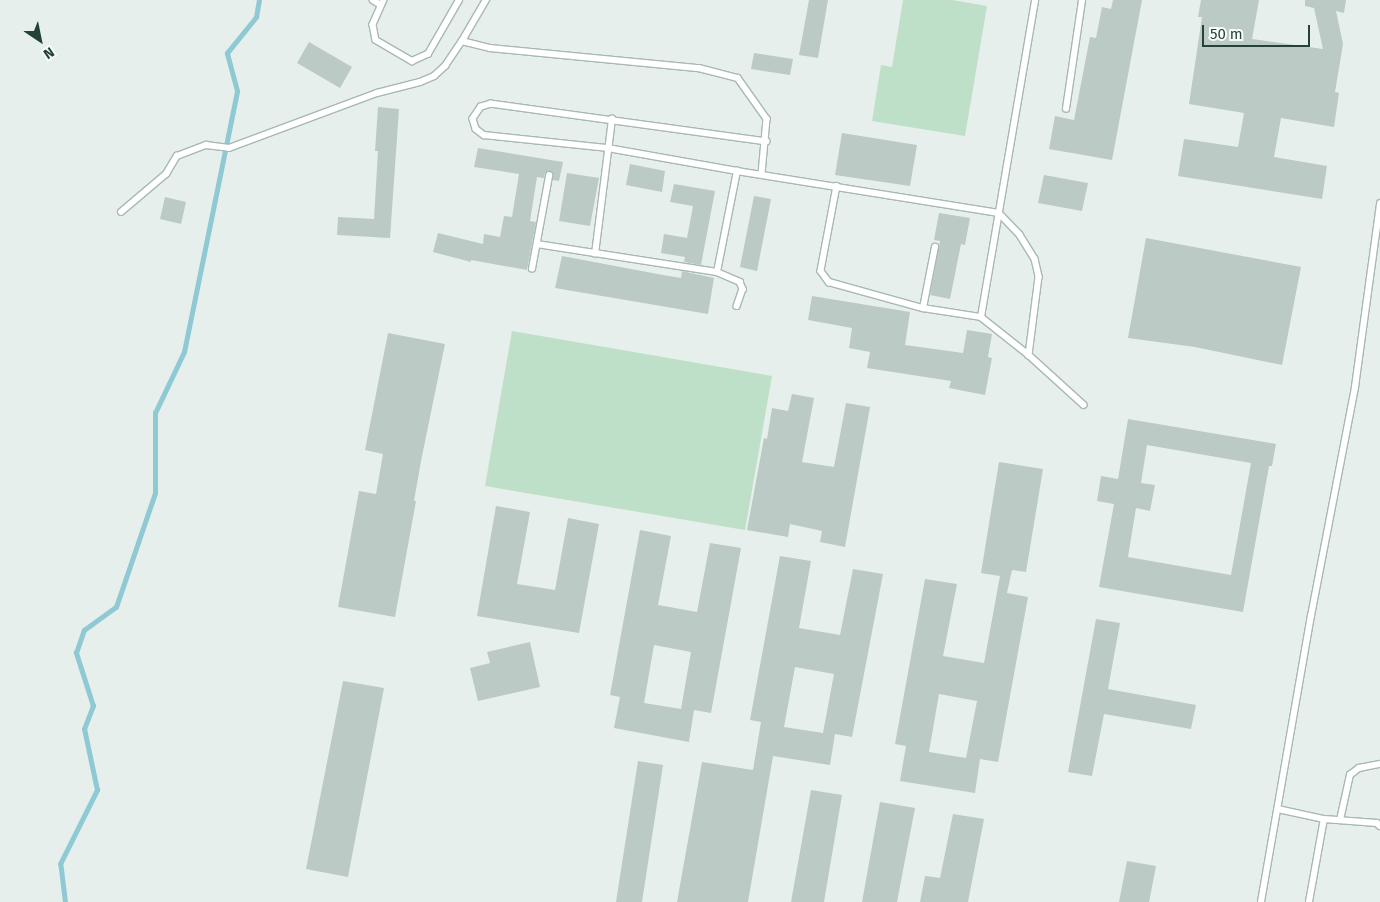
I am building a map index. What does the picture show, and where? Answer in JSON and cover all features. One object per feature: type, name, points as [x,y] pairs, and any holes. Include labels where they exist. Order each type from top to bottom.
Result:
[{"type":"lane","points":[[373,0],[382,2],[373,25],[376,40],[412,61],[428,54],[459,0]]},
{"type":"lane","points":[[121,212],[166,174],[177,156],[206,146],[229,148],[377,93],[427,79],[445,66],[486,0]]},
{"type":"lane","points":[[981,317],[1035,0]]},
{"type":"lane","points":[[1066,109],[1082,0]]},
{"type":"lane","points":[[462,40],[490,48],[699,68],[738,78],[767,118],[762,174]]},
{"type":"lane","points":[[766,142],[612,119],[491,104],[482,107],[473,119],[476,129],[484,135],[608,148],[737,171],[999,212],[1020,235],[1035,259],[1039,277],[1029,355]]},
{"type":"lane","points":[[595,254],[612,119]]},
{"type":"lane","points":[[716,272],[737,171]]},
{"type":"lane","points":[[532,269],[549,176]]},
{"type":"lane","points":[[837,186],[821,271],[829,282],[923,308],[981,317],[1029,355],[1084,405]]},
{"type":"lane","points":[[1261,902],[1311,616],[1355,387],[1380,204]]},
{"type":"lane","points":[[537,244],[716,272],[740,282],[743,289],[738,306]]},
{"type":"lane","points":[[923,308],[934,246]]},
{"type":"lane","points":[[1340,820],[1350,775],[1359,768],[1380,764]]},
{"type":"lane","points":[[1278,808],[1324,819],[1379,823]]},
{"type":"lane","points":[[1309,902],[1324,819]]},
{"type":"green space","points":[[903,0],[952,0],[987,6],[965,136],[872,121],[881,65],[892,67]]},
{"type":"green space","points":[[512,331],[772,376],[745,530],[485,486]]},
{"type":"building","points":[[809,0],[828,0],[818,58],[799,55]]},
{"type":"building","points":[[1113,0],[1142,0],[1112,160],[1049,149],[1055,116],[1074,120],[1090,37],[1096,38],[1102,7],[1111,9]]},
{"type":"building","points":[[1201,0],[1259,0],[1252,39],[1323,49],[1314,8],[1305,6],[1305,0],[1346,0],[1344,13],[1336,11],[1343,44],[1335,92],[1339,93],[1334,127],[1281,118],[1274,157],[1327,166],[1322,199],[1178,176],[1184,139],[1238,147],[1244,113],[1189,104],[1202,17],[1198,17]]},
{"type":"building","points":[[309,42],[352,67],[340,88],[297,63]]},
{"type":"building","points":[[754,53],[793,59],[790,75],[751,69]]},
{"type":"building","points":[[378,107],[399,109],[390,238],[337,235],[338,217],[374,219],[378,151],[375,151]]},
{"type":"building","points":[[842,133],[917,145],[910,186],[835,175]]},
{"type":"building","points":[[478,148],[563,162],[559,181],[553,180],[553,174],[549,171],[545,173],[544,178],[537,177],[530,221],[536,222],[527,270],[471,260],[471,262],[433,252],[438,233],[483,244],[484,234],[500,237],[504,216],[512,217],[519,174],[474,167]]},
{"type":"building","points":[[630,164],[665,171],[662,192],[626,185]]},
{"type":"building","points":[[567,173],[599,178],[590,226],[559,221]]},
{"type":"building","points":[[1044,175],[1088,183],[1082,211],[1038,203]]},
{"type":"building","points":[[674,184],[715,191],[701,265],[684,262],[685,257],[661,253],[664,234],[687,238],[693,206],[670,202]]},
{"type":"building","points":[[754,196],[771,199],[757,271],[740,267]]},
{"type":"building","points":[[165,197],[186,202],[181,224],[160,219]]},
{"type":"building","points":[[939,213],[970,218],[965,245],[961,244],[950,299],[930,295],[940,241],[934,240]]},
{"type":"building","points":[[1146,238],[1301,267],[1282,365],[1195,347],[1128,338]]},
{"type":"building","points":[[562,256],[681,278],[682,271],[714,278],[708,314],[555,288]]},
{"type":"building","points":[[812,296],[910,312],[905,345],[963,353],[967,330],[992,334],[988,357],[992,358],[985,395],[949,388],[951,381],[867,368],[870,352],[849,348],[852,328],[808,320]]},
{"type":"building","points":[[388,333],[445,344],[421,461],[414,501],[416,501],[395,617],[338,607],[359,491],[376,494],[383,454],[365,450]]},
{"type":"building","points":[[792,394],[814,398],[802,462],[834,467],[846,403],[870,407],[845,547],[820,542],[822,531],[790,524],[788,537],[747,530],[764,438],[767,439],[772,408],[788,411]]},
{"type":"building","points":[[1128,419],[1276,444],[1272,466],[1269,466],[1243,612],[1099,587],[1114,504],[1097,501],[1101,476],[1118,479]],"holes":[[[1147,445],[1251,463],[1231,575],[1128,557],[1136,508],[1150,511],[1155,485],[1141,483]]]},
{"type":"building","points":[[999,462],[1043,469],[1026,572],[1012,570],[1007,593],[1028,597],[998,762],[980,759],[975,793],[900,781],[906,746],[895,744],[925,579],[957,584],[943,656],[984,663],[1000,576],[981,573]],"holes":[[[939,694],[977,701],[966,758],[929,752]]]},
{"type":"building","points":[[496,506],[530,512],[517,584],[555,590],[568,518],[599,524],[579,633],[477,616]]},
{"type":"building","points":[[640,530],[671,536],[658,605],[697,612],[710,543],[741,548],[711,713],[694,710],[689,742],[614,728],[620,697],[610,695]],"holes":[[[654,645],[691,652],[681,709],[644,703]]]},
{"type":"building","points":[[780,556],[811,561],[799,628],[840,635],[853,569],[883,574],[852,737],[835,734],[830,765],[773,756],[748,902],[677,902],[702,762],[753,770],[761,722],[750,720]],"holes":[[[795,667],[834,674],[823,733],[784,727]]]},
{"type":"building","points":[[1096,619],[1120,623],[1108,689],[1196,705],[1191,729],[1104,714],[1092,776],[1068,772]]},
{"type":"building","points":[[530,642],[540,687],[478,701],[470,668],[490,663],[487,652]]},
{"type":"building","points":[[343,681],[384,688],[348,877],[306,869]]},
{"type":"building","points":[[638,761],[663,765],[642,902],[616,902]]},
{"type":"building","points":[[811,790],[842,795],[824,902],[791,902]]},
{"type":"building","points":[[880,802],[915,808],[897,902],[862,902]]},
{"type":"building","points":[[953,814],[984,819],[968,902],[920,902],[925,876],[940,878]]},
{"type":"building","points":[[1127,861],[1156,866],[1149,902],[1119,902]]},
{"type":"waterway","points":[[65,902],[60,864],[97,790],[84,729],[93,706],[76,653],[84,630],[116,607],[155,493],[155,413],[184,352],[237,91],[227,53],[256,17],[259,0]]}]
